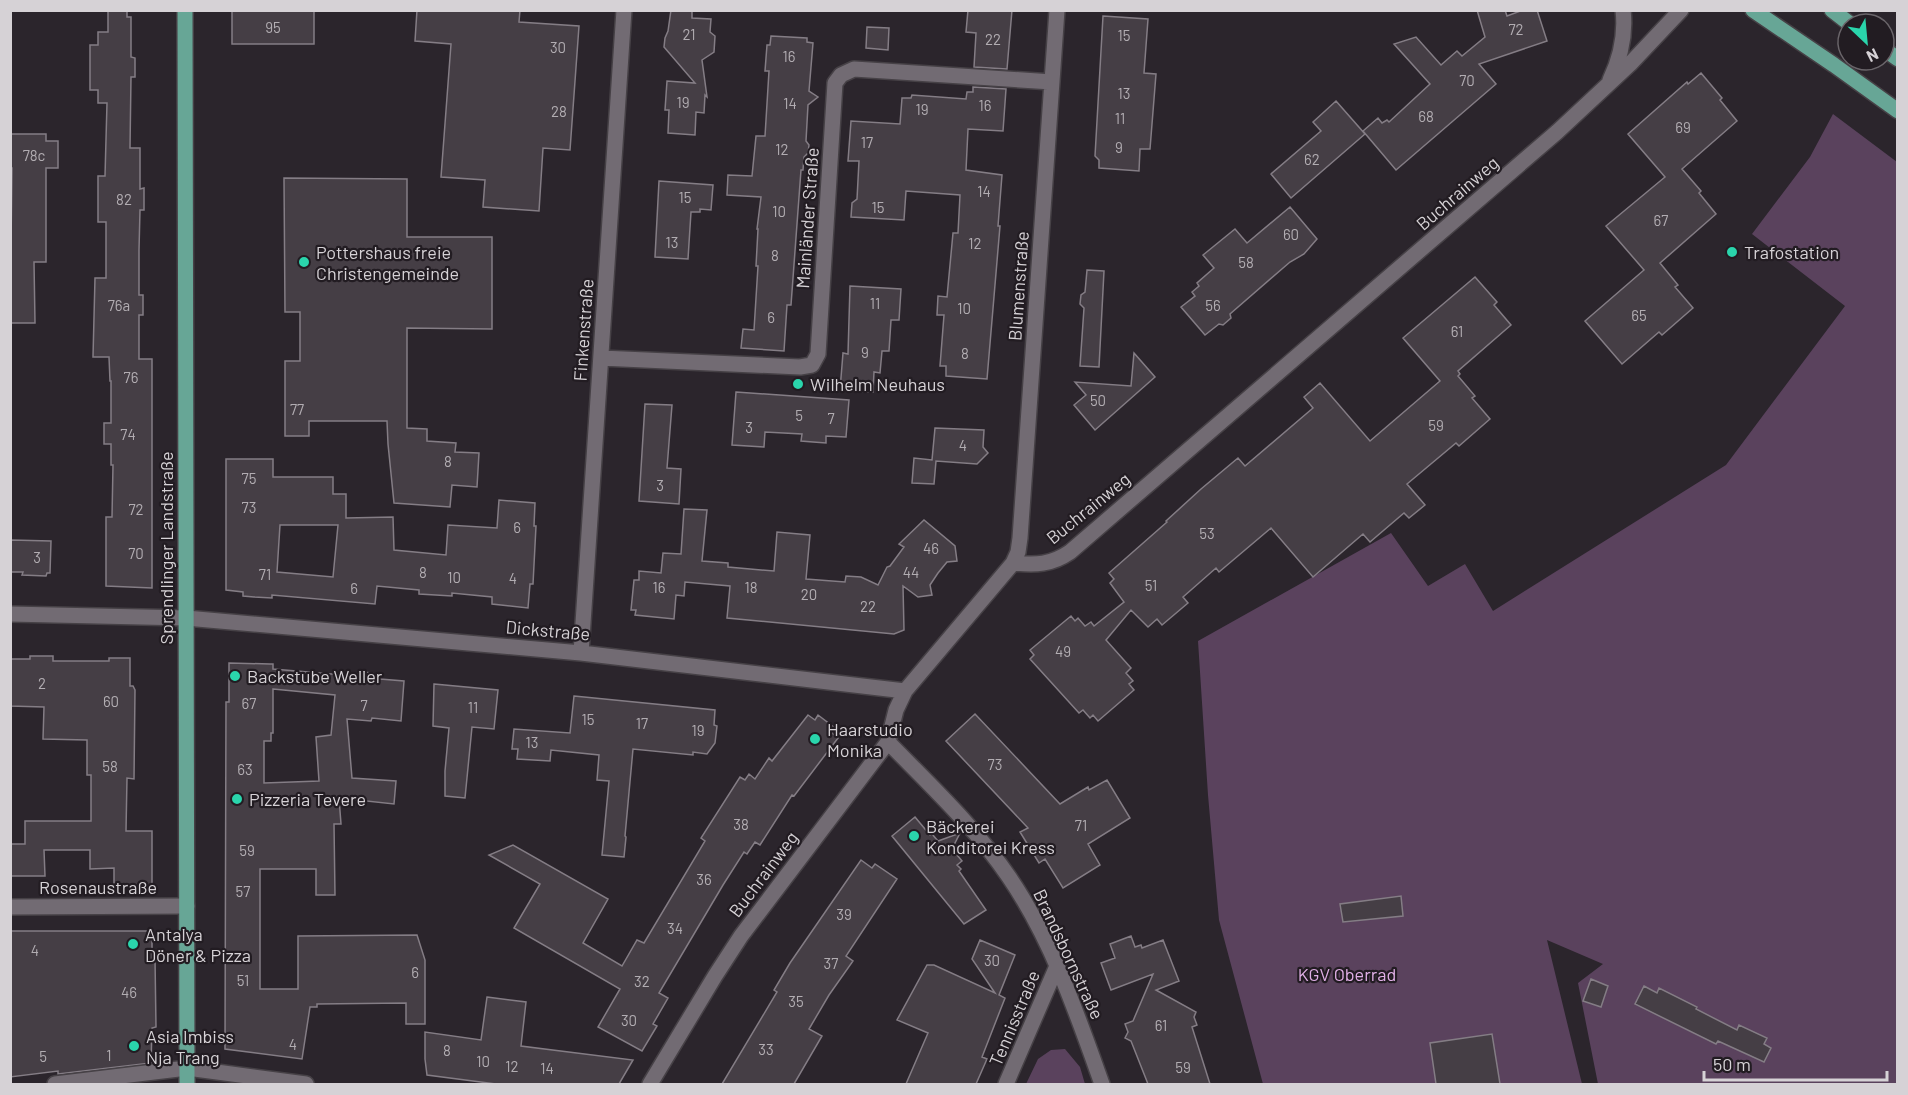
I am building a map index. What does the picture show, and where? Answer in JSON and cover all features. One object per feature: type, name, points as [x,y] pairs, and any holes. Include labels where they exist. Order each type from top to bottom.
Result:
[{"type":"main road","name":"Sprendlinger Landstraße","points":[[185,10],[187,1084]]},
{"type":"main road","points":[[1753,10],[1898,111]]},
{"type":"street","name":"Finkenstraße","points":[[581,653],[624,10]]},
{"type":"street","name":"Blumenstraße","points":[[1013,563],[1018,552],[1020,538],[1057,10]]},
{"type":"street","name":"Buchrainweg","points":[[1606,87],[1620,50],[1624,27],[1623,10]]},
{"type":"street","name":"Buchrainweg","points":[[650,1084],[741,936],[888,742],[896,710],[905,691],[1013,563],[1040,565],[1050,563],[1070,552],[1461,216],[1606,87],[1681,10]]},
{"type":"street","name":"Mainländer Straße","points":[[601,358],[800,367],[812,365],[818,354],[835,83],[841,75],[854,69],[1052,82]]},
{"type":"street","name":"Dickstraße","points":[[10,614],[186,618],[581,653],[905,691]]},
{"type":"street","name":"Brandsbornstraße","points":[[888,742],[998,861],[1032,913],[1057,966],[1102,1084]]},
{"type":"street","name":"Rosenaustraße","points":[[10,907],[187,906]]},
{"type":"street","name":"Tennisstraße","points":[[1006,1084],[1057,966]]},
{"type":"street","points":[[55,1084],[187,1068],[306,1084]]},
{"type":"green space","name":"KGV Oberrad","points":[[1833,114],[1897,162],[1897,1084],[1598,1084],[1578,983],[1603,964],[1547,940],[1582,1084],[1263,1084],[1219,920],[1198,641],[1391,533],[1428,586],[1465,564],[1493,611],[1726,465],[1845,306],[1752,234],[1810,157]]},
{"type":"green space","points":[[1065,1049],[1080,1067],[1085,1084],[1026,1084],[1038,1059],[1051,1050]]},
{"type":"building","points":[[108,10],[127,10],[127,17],[131,17],[131,57],[135,58],[135,77],[131,77],[130,148],[140,148],[140,189],[144,188],[144,210],[140,210],[139,295],[143,295],[143,315],[139,315],[139,359],[152,359],[152,588],[106,586],[106,517],[112,517],[113,465],[111,465],[111,444],[104,444],[104,423],[111,423],[111,381],[109,357],[93,357],[95,278],[106,278],[106,222],[98,222],[98,176],[105,176],[107,103],[98,103],[98,90],[90,90],[90,45],[98,45],[98,32],[108,32]]},
{"type":"building","points":[[232,10],[314,10],[314,44],[232,44]]},
{"type":"building","points":[[417,10],[520,10],[519,22],[579,26],[570,150],[543,148],[539,211],[483,207],[485,180],[441,177],[451,44],[415,41]]},
{"type":"building","points":[[671,10],[692,10],[692,18],[711,19],[710,32],[715,36],[714,52],[702,60],[707,97],[705,95],[704,113],[696,112],[695,135],[668,133],[669,110],[665,110],[667,81],[695,83],[664,47]]},
{"type":"building","points":[[968,10],[1012,10],[1007,69],[974,67],[976,33],[966,32]]},
{"type":"building","points":[[1477,10],[1505,10],[1507,16],[1523,10],[1537,10],[1547,41],[1479,64],[1496,84],[1396,170],[1363,131],[1378,118],[1382,123],[1387,120],[1389,122],[1430,84],[1394,44],[1416,37],[1441,65],[1457,51],[1462,56],[1485,37]]},
{"type":"building","points":[[1103,16],[1148,19],[1144,73],[1156,74],[1150,149],[1140,149],[1139,171],[1099,168],[1099,160],[1095,156]]},
{"type":"building","points":[[867,27],[889,28],[888,50],[866,48]]},
{"type":"building","points":[[771,36],[807,38],[807,42],[813,43],[809,91],[818,97],[808,105],[806,141],[809,145],[808,153],[804,157],[803,170],[801,170],[791,305],[787,305],[784,351],[741,348],[743,329],[754,330],[758,266],[756,266],[757,229],[761,197],[727,195],[728,175],[752,176],[756,136],[765,136],[769,71],[765,71],[767,45],[770,45]]},
{"type":"building","points":[[1701,73],[1737,121],[1682,169],[1701,191],[1699,193],[1716,214],[1660,263],[1678,285],[1675,287],[1693,308],[1662,335],[1659,332],[1622,364],[1585,321],[1644,270],[1606,226],[1665,177],[1628,134],[1687,82],[1688,84]]},
{"type":"building","points":[[973,87],[1006,89],[1003,131],[968,129],[966,170],[1002,175],[987,379],[946,376],[946,366],[940,366],[944,315],[937,315],[938,296],[947,297],[953,233],[958,233],[960,195],[906,191],[904,220],[851,217],[852,203],[857,199],[859,161],[848,161],[851,121],[900,124],[902,98],[911,98],[912,95],[966,99],[967,92],[973,92]]},
{"type":"building","points":[[1336,101],[1365,134],[1291,198],[1271,174],[1321,131],[1313,122]]},
{"type":"building","points":[[10,134],[46,134],[46,141],[58,141],[58,168],[46,168],[46,262],[34,262],[35,323],[10,323],[12,168],[10,168]]},
{"type":"building","points":[[284,178],[407,179],[407,237],[492,237],[492,329],[407,328],[407,428],[427,429],[427,441],[456,443],[455,452],[479,453],[477,487],[452,485],[450,507],[394,503],[387,421],[309,421],[309,436],[285,436],[285,361],[300,361],[300,312],[285,312]]},
{"type":"building","points":[[659,181],[713,185],[711,210],[700,209],[700,212],[691,212],[688,259],[655,257]]},
{"type":"building","points":[[1290,207],[1317,239],[1304,254],[1290,262],[1230,314],[1231,318],[1223,325],[1219,324],[1205,335],[1181,307],[1195,296],[1192,292],[1199,286],[1197,283],[1214,268],[1203,255],[1235,229],[1247,243]]},
{"type":"building","points":[[1087,270],[1104,271],[1099,367],[1080,366],[1084,308],[1080,304],[1081,295],[1085,292]]},
{"type":"building","points":[[1475,277],[1497,302],[1494,305],[1511,325],[1458,371],[1460,374],[1458,376],[1475,396],[1472,398],[1490,419],[1459,446],[1456,443],[1407,484],[1425,505],[1409,518],[1404,513],[1370,542],[1363,534],[1313,577],[1271,528],[1219,572],[1216,568],[1183,597],[1188,603],[1162,625],[1157,619],[1148,627],[1131,610],[1106,640],[1131,668],[1126,673],[1133,681],[1129,684],[1134,690],[1098,721],[1093,715],[1090,718],[1083,710],[1079,713],[1030,659],[1034,655],[1030,650],[1071,616],[1075,621],[1078,618],[1085,626],[1091,622],[1094,626],[1124,602],[1110,583],[1114,579],[1109,573],[1238,458],[1245,466],[1313,408],[1304,397],[1320,383],[1370,441],[1440,381],[1403,338]]},
{"type":"building","points":[[850,286],[901,289],[899,320],[891,320],[889,351],[882,351],[880,373],[874,372],[873,392],[840,390],[843,353],[848,354]]},
{"type":"building","points":[[1134,353],[1155,377],[1095,430],[1074,405],[1086,395],[1075,382],[1131,386]]},
{"type":"building","points":[[736,392],[849,400],[846,437],[826,436],[826,443],[801,441],[802,434],[765,432],[764,447],[732,445]]},
{"type":"building","points":[[645,404],[672,405],[667,468],[681,469],[679,504],[639,501]]},
{"type":"building","points":[[935,428],[984,430],[983,447],[988,453],[977,464],[936,461],[934,484],[912,483],[914,458],[932,460]]},
{"type":"building","points":[[226,459],[273,459],[273,477],[333,477],[333,494],[346,494],[346,518],[393,517],[394,550],[446,555],[448,525],[497,528],[499,500],[535,503],[533,584],[530,584],[528,608],[492,604],[492,597],[452,593],[452,596],[419,594],[419,590],[377,586],[375,604],[272,595],[272,598],[243,596],[243,592],[226,590]],"holes":[[[280,525],[338,525],[333,577],[277,572]]]},
{"type":"building","points":[[684,509],[707,510],[702,561],[728,563],[728,567],[774,571],[777,532],[810,535],[806,579],[845,582],[846,576],[861,577],[878,585],[887,567],[904,547],[899,544],[924,520],[955,546],[957,561],[947,562],[938,573],[930,585],[932,595],[918,597],[903,586],[904,630],[894,634],[727,618],[730,586],[685,582],[684,596],[676,595],[674,619],[635,615],[636,610],[631,610],[634,580],[639,580],[639,571],[661,573],[663,553],[681,554]]},
{"type":"building","points":[[11,540],[51,541],[50,573],[46,576],[10,572]]},
{"type":"building","points":[[30,656],[53,656],[53,661],[109,661],[109,658],[130,658],[130,686],[133,686],[135,690],[134,779],[127,778],[126,831],[152,831],[152,885],[114,885],[114,868],[90,869],[90,850],[44,850],[45,876],[10,876],[10,844],[25,844],[25,821],[91,821],[91,775],[87,775],[87,740],[43,739],[44,707],[10,706],[10,659],[30,659]]},
{"type":"building","points":[[229,663],[273,664],[273,669],[355,676],[361,672],[373,673],[380,679],[404,681],[401,721],[372,718],[371,721],[347,719],[352,778],[396,781],[394,804],[339,798],[341,824],[334,824],[335,895],[316,895],[316,869],[260,869],[260,989],[298,989],[298,936],[417,935],[425,960],[425,1024],[406,1024],[406,1003],[317,1004],[317,1007],[310,1007],[302,1059],[225,1049],[226,702],[229,702]],"holes":[[[273,689],[335,695],[331,735],[316,737],[319,781],[264,783],[264,741],[271,741],[271,733],[273,733]]]},
{"type":"building","points":[[434,684],[498,690],[494,729],[472,727],[465,798],[445,796],[449,728],[433,726]]},
{"type":"building","points":[[574,696],[715,710],[714,725],[717,726],[715,743],[707,754],[693,752],[693,755],[633,749],[624,857],[602,855],[609,781],[597,780],[599,755],[551,750],[550,761],[517,759],[518,749],[512,749],[514,729],[570,733]]},
{"type":"building","points":[[975,714],[1060,804],[1088,787],[1089,790],[1107,780],[1130,818],[1088,844],[1100,865],[1063,888],[1045,859],[1039,863],[1020,832],[1028,828],[946,741]]},
{"type":"building","points":[[808,715],[815,720],[818,715],[835,728],[832,733],[838,738],[794,796],[792,795],[760,845],[755,842],[747,854],[744,852],[723,885],[659,993],[668,998],[653,1024],[657,1026],[642,1051],[598,1027],[620,989],[514,928],[540,884],[489,855],[513,845],[608,899],[583,943],[622,966],[637,940],[644,943],[705,841],[701,838],[740,777],[745,780],[749,774],[755,779],[769,758],[772,761]]},
{"type":"building","points":[[915,817],[938,841],[960,833],[952,849],[962,861],[957,865],[961,869],[959,871],[986,910],[964,924],[892,836]]},
{"type":"building","points":[[861,860],[872,868],[875,864],[897,879],[846,956],[853,961],[809,1029],[822,1036],[794,1084],[722,1084],[777,992],[774,990],[790,963]]},
{"type":"building","points":[[1401,896],[1403,916],[1343,922],[1340,904]]},
{"type":"building","points":[[10,931],[152,931],[152,958],[155,958],[156,1027],[152,1028],[151,1063],[10,1077]]},
{"type":"building","points":[[1131,936],[1135,947],[1141,945],[1142,948],[1163,940],[1179,981],[1156,990],[1196,1012],[1194,1017],[1197,1025],[1192,1027],[1210,1084],[1148,1084],[1131,1041],[1125,1038],[1128,1032],[1125,1024],[1133,1021],[1153,974],[1111,990],[1101,963],[1115,958],[1110,944]]},
{"type":"building","points":[[980,940],[1015,955],[999,995],[1005,998],[982,1057],[987,1059],[976,1084],[906,1084],[928,1033],[897,1020],[927,965],[934,965],[995,993],[972,959]]},
{"type":"building","points":[[1591,979],[1608,986],[1601,1007],[1583,1001]]},
{"type":"building","points":[[1644,986],[1657,993],[1659,988],[1737,1030],[1739,1025],[1767,1038],[1764,1044],[1771,1048],[1764,1062],[1718,1041],[1716,1044],[1635,1004]]},
{"type":"building","points":[[487,997],[526,1002],[521,1046],[633,1060],[619,1084],[496,1084],[427,1075],[425,1032],[481,1040]]},
{"type":"building","points":[[1492,1034],[1500,1084],[1436,1084],[1430,1043]]},
{"type":"place","name":"Trafostation","points":[[1732,252]]},
{"type":"place","name":"Pottershaus freie Christengemeinde","points":[[304,262]]},
{"type":"place","name":"Wilhelm Neuhaus","points":[[798,384]]},
{"type":"place","name":"Backstube Weller","points":[[235,676]]},
{"type":"place","name":"Haarstudio Monika","points":[[815,739]]},
{"type":"place","name":"Pizzeria Tevere","points":[[237,799]]},
{"type":"place","name":"Bäckerei Konditorei Kress","points":[[914,836]]},
{"type":"place","name":"Antalya Döner & Pizza","points":[[133,944]]},
{"type":"place","name":"Asia Imbiss Nja Trang","points":[[134,1046]]}]
